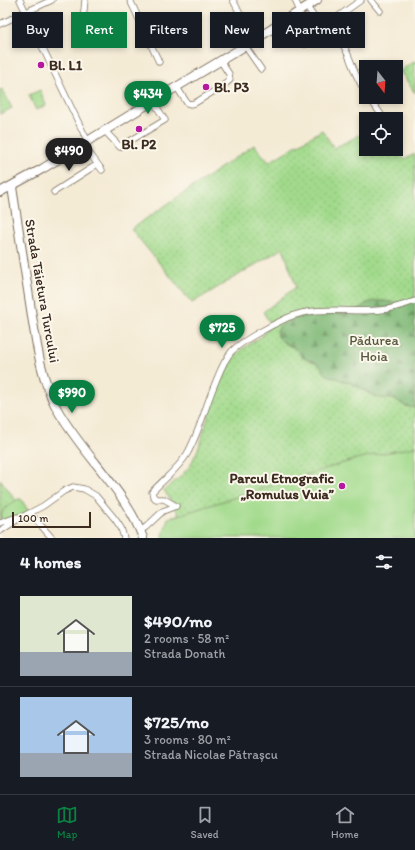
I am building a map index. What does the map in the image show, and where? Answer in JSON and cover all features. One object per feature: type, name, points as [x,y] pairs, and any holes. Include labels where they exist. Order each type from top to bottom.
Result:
[{"type":"main road","points":[[299,12],[317,0]]},
{"type":"main road","points":[[0,192],[12,187],[241,48]]},
{"type":"main road","name":"Strada Tăietura Turcului","points":[[12,187],[41,366],[47,385],[57,410],[127,506],[142,534]]},
{"type":"street","points":[[20,0],[26,12]]},
{"type":"street","points":[[28,12],[52,0]]},
{"type":"street","points":[[84,12],[85,0]]},
{"type":"street","points":[[130,0],[159,62]]},
{"type":"street","points":[[233,0],[240,12]]},
{"type":"street","points":[[295,0],[307,12]]},
{"type":"street","points":[[345,12],[362,0]]},
{"type":"street","points":[[371,0],[380,11]]},
{"type":"street","points":[[0,24],[12,19]]},
{"type":"street","points":[[42,48],[88,141],[87,150],[102,170]]},
{"type":"street","points":[[245,48],[261,69]]},
{"type":"street","points":[[344,48],[359,82]]},
{"type":"street","points":[[176,86],[187,103],[195,103],[230,80],[230,76],[220,60]]},
{"type":"street","points":[[105,131],[120,147],[165,120],[153,100]]},
{"type":"street","points":[[54,192],[93,167]]},
{"type":"street","points":[[142,534],[146,527],[162,511],[176,506],[164,499],[156,499],[152,492],[178,467],[188,453],[221,367],[232,350],[287,318],[317,311],[382,310],[398,307],[415,300]]},
{"type":"street","points":[[0,531],[43,506],[64,491],[73,487],[78,487],[96,496],[115,519],[121,528],[124,538]]},
{"type":"street","points":[[0,523],[28,514]]},
{"type":"street","points":[[28,514],[52,538]]},
{"type":"green space","points":[[415,61],[415,93],[403,75],[403,69]]},
{"type":"green space","points":[[2,89],[12,108],[0,114],[0,90]]},
{"type":"green space","points":[[40,90],[46,105],[36,110],[29,95]]},
{"type":"green space","points":[[322,130],[334,148],[359,136],[359,156],[402,156],[405,159],[415,154],[415,298],[401,303],[373,301],[351,313],[325,313],[310,315],[290,322],[277,330],[278,337],[284,343],[298,350],[303,358],[318,363],[331,376],[353,384],[371,395],[387,399],[395,399],[405,406],[415,408],[415,447],[360,458],[179,515],[164,490],[179,478],[190,466],[199,447],[214,397],[222,377],[231,361],[242,349],[262,336],[271,325],[263,312],[296,287],[283,248],[192,303],[131,229],[254,145],[269,162]]},
{"type":"green space","name":"Pădurea Hoia","points":[[415,298],[415,408],[405,406],[395,399],[379,398],[353,384],[327,375],[319,364],[314,361],[307,360],[297,350],[282,341],[277,335],[280,326],[306,316],[324,313],[347,314],[354,312],[367,303],[373,301],[401,303]]},
{"type":"green space","name":"Parcul Etnografic „Romulus Vuia”","points":[[415,447],[415,538],[162,538],[168,518],[360,458]]},
{"type":"green space","points":[[0,479],[24,511],[0,528]]},
{"type":"green space","points":[[18,499],[21,499],[29,512],[0,521],[3,510]]},
{"type":"place","name":"Bl. L1","points":[[41,65]]},
{"type":"place","name":"Bl. P3","points":[[206,87]]},
{"type":"place","name":"Bl. P2","points":[[139,129]]},
{"type":"place","name":"Parcul Etnografic „Romulus Vuia”","points":[[342,486]]}]
